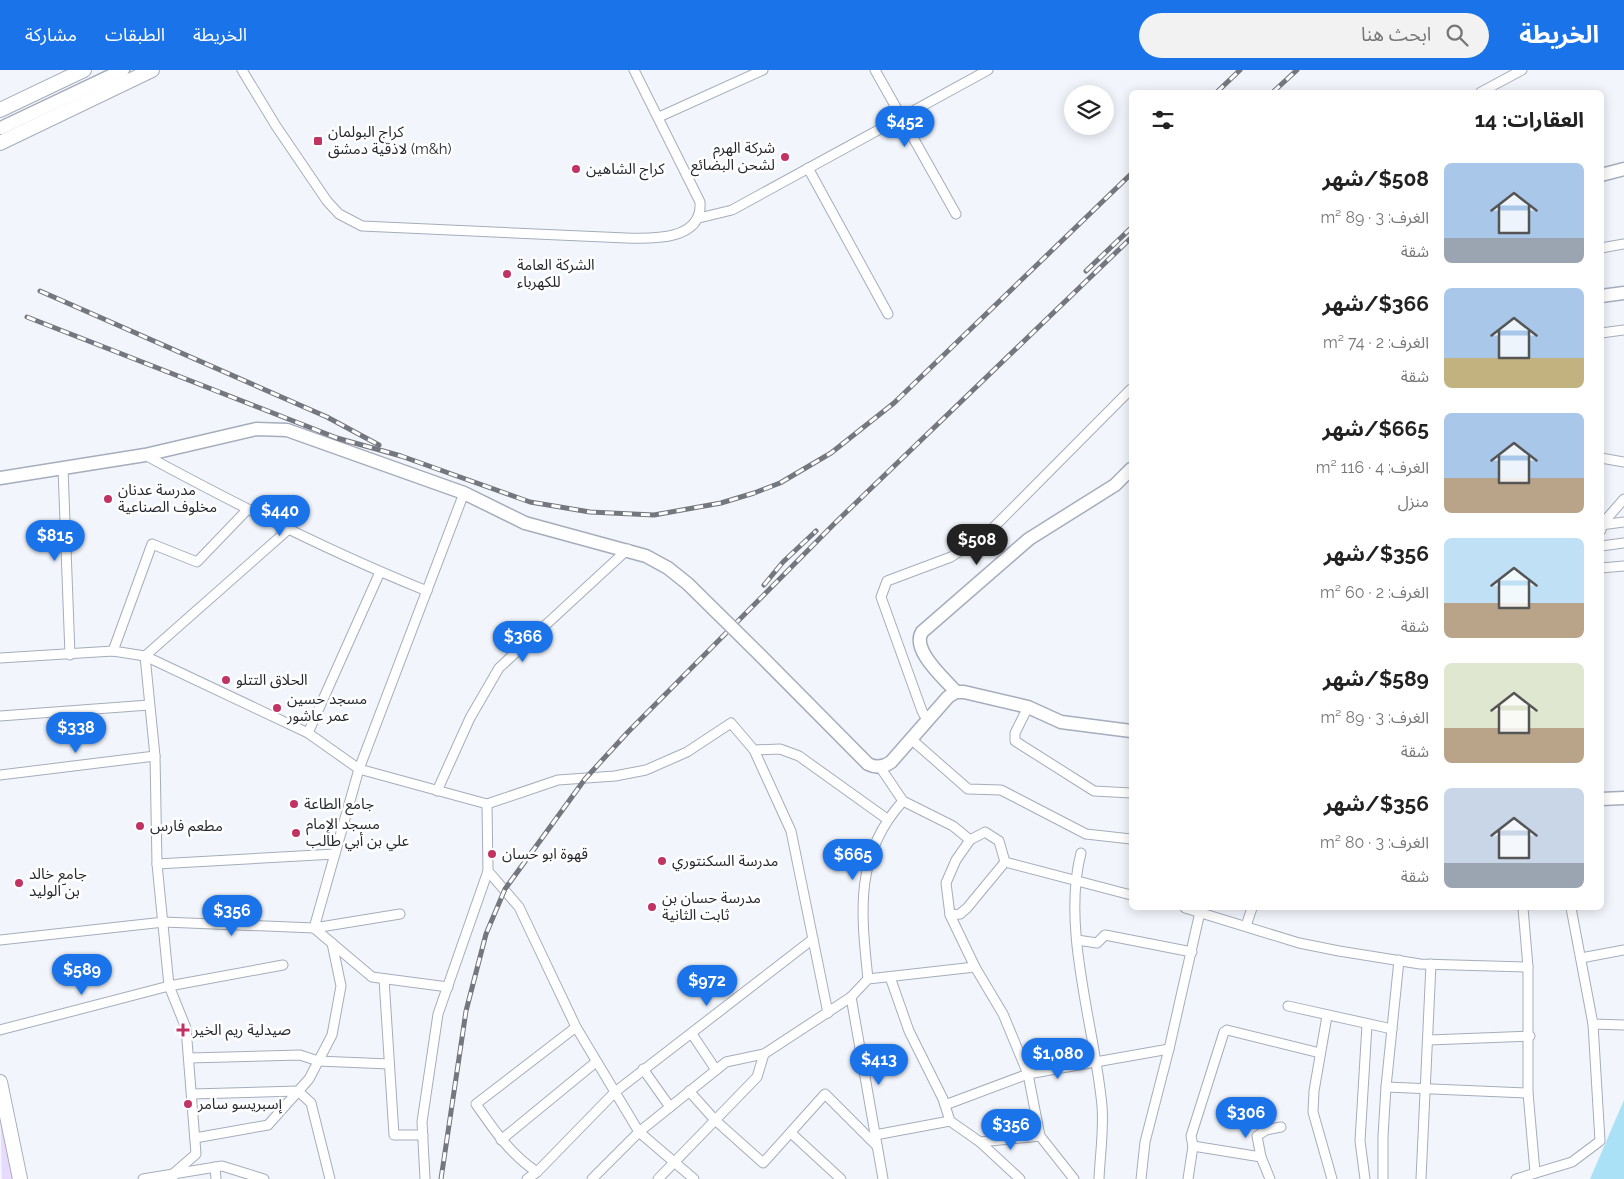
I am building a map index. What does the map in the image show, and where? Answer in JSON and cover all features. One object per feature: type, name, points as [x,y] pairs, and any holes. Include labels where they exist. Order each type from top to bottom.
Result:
[{"type":"main road","points":[[0,110],[84,70]]},
{"type":"main road","points":[[0,143],[152,70]]},
{"type":"main road","points":[[0,1082],[20,1179]]},
{"type":"street","points":[[1,128],[123,70]]},
{"type":"street","points":[[242,70],[276,126],[327,201],[339,214],[362,226],[643,239],[683,233],[690,229],[699,218],[701,210],[698,194],[634,70]]},
{"type":"street","points":[[659,117],[763,70]]},
{"type":"street","points":[[875,70],[956,214]]},
{"type":"street","points":[[699,218],[732,210],[988,70]]},
{"type":"street","points":[[1485,90],[1522,70]]},
{"type":"street","points":[[808,168],[888,314]]},
{"type":"street","points":[[1604,174],[1624,169]]},
{"type":"street","points":[[1604,247],[1624,244]]},
{"type":"street","points":[[1604,295],[1624,292]]},
{"type":"street","points":[[1604,333],[1624,330]]},
{"type":"street","points":[[927,720],[922,711],[881,597],[886,581],[951,557],[989,532],[1129,391]]},
{"type":"street","points":[[0,478],[145,455],[256,429],[287,430],[464,493],[525,523],[628,549],[657,561],[688,584],[868,764],[880,767],[891,762],[948,697],[956,692],[971,693],[1028,707],[1061,722],[1129,731]]},
{"type":"street","points":[[145,455],[247,510],[290,528],[380,572],[427,591]]},
{"type":"street","points":[[1604,459],[1624,462]]},
{"type":"street","points":[[63,468],[70,655]]},
{"type":"street","points":[[956,692],[920,650],[918,640],[922,632],[1029,539],[1115,485],[1129,472]]},
{"type":"street","points":[[314,928],[359,769],[464,493]]},
{"type":"street","points":[[1604,524],[1624,499]]},
{"type":"street","points":[[113,651],[152,544],[197,562],[247,510]]},
{"type":"street","points":[[1604,526],[1624,522]]},
{"type":"street","points":[[146,656],[290,528]]},
{"type":"street","points":[[1604,546],[1624,543]]},
{"type":"street","points":[[437,791],[470,718],[500,668],[628,549]]},
{"type":"street","points":[[1604,568],[1624,566]]},
{"type":"street","points":[[308,732],[380,572]]},
{"type":"street","points":[[0,658],[113,651],[146,656],[308,732],[359,769],[487,804],[558,780],[615,776],[646,770],[687,752],[731,723],[754,750],[791,831],[828,1013]]},
{"type":"street","points":[[146,656],[155,756],[156,864],[164,922],[169,986],[186,1028],[196,1154],[173,1177]]},
{"type":"street","points":[[0,716],[149,705]]},
{"type":"street","points":[[1028,707],[1015,733],[1015,741],[1094,791],[1129,793]]},
{"type":"street","points":[[911,739],[968,789],[1001,790],[1086,834],[1129,840]]},
{"type":"street","points":[[754,750],[780,750],[799,756],[888,819]]},
{"type":"street","points":[[0,774],[155,756]]},
{"type":"street","points":[[880,767],[904,801],[953,826],[970,840]]},
{"type":"street","points":[[1604,799],[1624,798]]},
{"type":"street","points":[[868,979],[861,915],[867,862],[888,819],[904,801]]},
{"type":"street","points":[[425,1179],[422,1122],[438,1014],[488,871],[487,804]]},
{"type":"street","points":[[1005,862],[999,841],[985,832],[970,840],[956,860],[946,883],[950,916],[975,967],[1003,1014],[1028,1074],[1040,1136],[1074,1179]]},
{"type":"street","points":[[1081,853],[1075,882],[1077,940],[1102,1108],[1099,1179]]},
{"type":"street","points":[[156,864],[335,854]]},
{"type":"street","points":[[1005,862],[1075,882],[1129,895]]},
{"type":"street","points":[[950,916],[960,914],[967,908],[1005,862]]},
{"type":"street","points":[[488,871],[519,907],[576,1027],[639,1132],[694,1179]]},
{"type":"street","points":[[1192,910],[1305,944],[1399,960],[1431,964],[1528,967]]},
{"type":"street","points":[[1246,926],[1251,910]]},
{"type":"street","points":[[1522,910],[1528,967],[1530,1036],[1528,1093],[1535,1172]]},
{"type":"street","points":[[1516,1179],[1572,1162],[1600,1141],[1593,1024],[1571,910]]},
{"type":"street","points":[[1141,1179],[1145,1142],[1169,1049],[1200,912]]},
{"type":"street","points":[[0,940],[164,922],[314,928],[400,914]]},
{"type":"street","points":[[314,928],[372,977],[448,987]]},
{"type":"street","points":[[1077,940],[1097,943],[1105,935],[1192,952]]},
{"type":"street","points":[[527,1179],[537,1172],[615,1092],[813,939]]},
{"type":"street","points":[[195,1138],[268,1125],[309,1079],[332,1035],[340,986],[332,943]]},
{"type":"street","points":[[1581,958],[1624,950]]},
{"type":"street","points":[[1383,1179],[1386,1087],[1399,960]]},
{"type":"street","points":[[1421,1179],[1429,1040],[1431,964]]},
{"type":"street","points":[[0,1030],[169,986],[283,965]]},
{"type":"street","points":[[592,1179],[639,1132],[726,1062],[764,1054],[851,997],[868,979],[975,967]]},
{"type":"street","points":[[890,977],[909,1031],[945,1105],[950,1121],[980,1142],[1020,1179]]},
{"type":"street","points":[[384,979],[394,1135],[423,1135]]},
{"type":"street","points":[[851,997],[883,1179]]},
{"type":"street","points":[[1288,1006],[1392,1029]]},
{"type":"street","points":[[1327,1016],[1314,1091],[1313,1112],[1332,1179]]},
{"type":"street","points":[[1593,1024],[1624,1025]]},
{"type":"street","points":[[1365,1179],[1360,1142],[1367,1025]]},
{"type":"street","points":[[537,1172],[519,1160],[501,1140],[476,1104],[576,1027]]},
{"type":"street","points":[[1188,1179],[1193,1146],[1191,1136],[1224,1032],[1227,1030],[1320,1053]]},
{"type":"street","points":[[692,1034],[716,1070]]},
{"type":"street","points":[[1429,1040],[1530,1036]]},
{"type":"street","points":[[945,1105],[1028,1074],[1095,1060],[1169,1049]]},
{"type":"street","points":[[658,1179],[757,1077],[764,1054]]},
{"type":"street","points":[[189,1058],[300,1055],[318,1061],[389,1064]]},
{"type":"street","points":[[501,1140],[596,1062]]},
{"type":"street","points":[[643,1069],[670,1107]]},
{"type":"street","points":[[1386,1087],[1528,1093]]},
{"type":"street","points":[[192,1094],[298,1091],[311,1103],[330,1179]]},
{"type":"street","points":[[689,1091],[715,1120],[763,1163],[825,1094],[877,1146]]},
{"type":"street","points":[[875,1135],[950,1121]]},
{"type":"street","points":[[1270,1179],[1261,1157],[1257,1136],[1266,1130],[1281,1127]]},
{"type":"street","points":[[791,1133],[841,1179]]},
{"type":"street","points":[[980,1142],[1040,1136]]},
{"type":"street","points":[[1193,1146],[1261,1157]]},
{"type":"street","points":[[143,1179],[173,1177],[222,1166],[258,1178]]},
{"type":"street","points":[[216,1167],[216,1179]]},
{"type":"street","points":[[599,1172],[606,1179]]},
{"type":"shaded area","points":[[0,1107],[13,1179],[2,1179]]},
{"type":"water","points":[[1624,1100],[1624,1179],[1590,1179]]},
{"type":"railway","points":[[1219,90],[1240,70]]},
{"type":"railway","points":[[1275,90],[1297,70]]},
{"type":"railway","points":[[27,317],[337,438],[401,456],[530,502],[590,512],[654,515],[721,503],[754,493],[780,483],[831,453],[894,403],[1129,176]]},
{"type":"railway","points":[[1086,271],[1129,230]]},
{"type":"railway","points":[[441,1179],[466,1011],[486,934],[505,889],[585,779],[628,732],[835,523],[1129,240]]},
{"type":"railway","points":[[40,291],[327,417],[379,445]]},
{"type":"railway","points":[[764,585],[783,562],[816,531]]},
{"type":"place","name":"كراج البولمان لاذقية دمشق (m&h)","points":[[318,141]]},
{"type":"place","name":"شركة الهرم لشحن البضائع","points":[[785,157]]},
{"type":"place","name":"كراج الشاهين","points":[[576,169]]},
{"type":"place","name":"الشركة العامة للكهرباء","points":[[507,274]]},
{"type":"place","name":"مدرسة عدنان مخلوف الصناعية","points":[[108,499]]},
{"type":"place","name":"الحلاق التتلو","points":[[226,680]]},
{"type":"place","name":"مسجد حسين عمر عاشور","points":[[277,708]]},
{"type":"place","name":"جامع الطاعة","points":[[294,804]]},
{"type":"place","name":"مطعم فارس","points":[[140,826]]},
{"type":"place","name":"مسجد الإمام علي بن أبي طالب","points":[[296,833]]},
{"type":"place","name":"قهوة ابو حسان","points":[[492,854]]},
{"type":"place","name":"مدرسة السكنتوري","points":[[662,861]]},
{"type":"place","name":"جامع خالد بن الوليد","points":[[19,883]]},
{"type":"place","name":"مدرسة حسان بن ثابت الثانية","points":[[652,907]]},
{"type":"place","name":"صيدلية ريم الخير","points":[[183,1030]]},
{"type":"place","name":"إسبريسو سامر","points":[[188,1104]]}]
